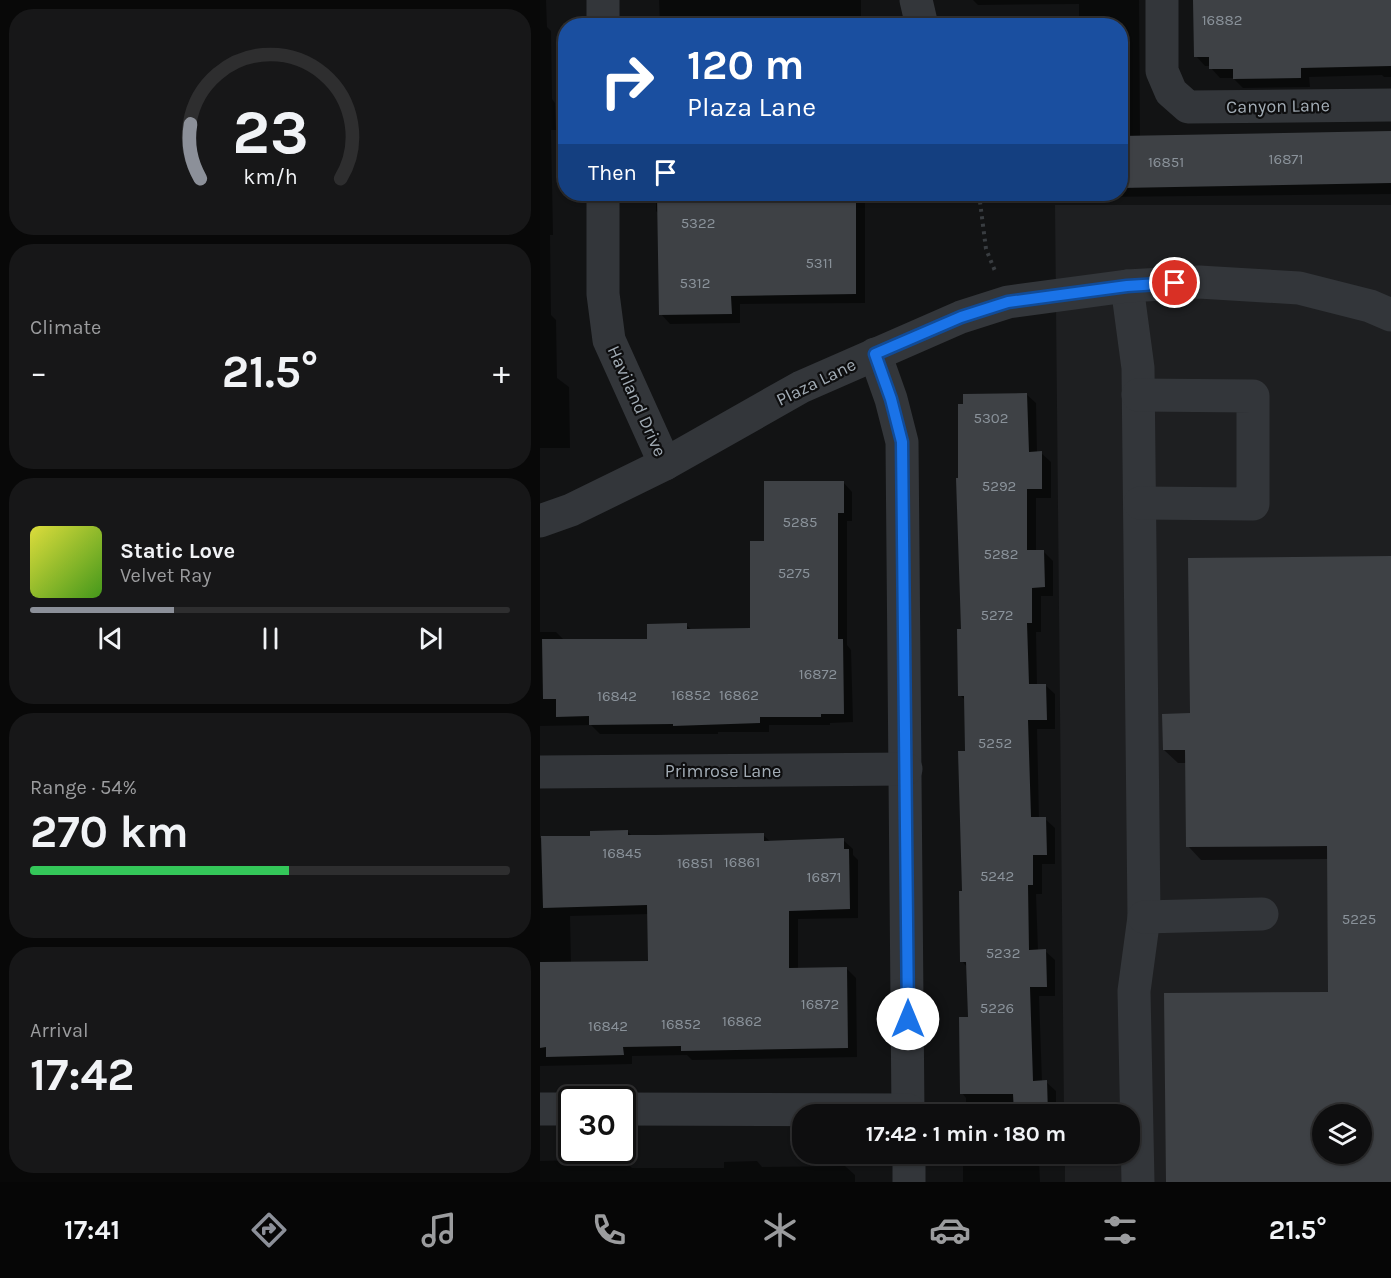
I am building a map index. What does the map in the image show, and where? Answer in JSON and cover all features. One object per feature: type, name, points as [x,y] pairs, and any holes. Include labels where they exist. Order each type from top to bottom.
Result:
[{"type":"street","points":[[603,0],[603,18]]},
{"type":"street","points":[[916,0],[920,18]]},
{"type":"street","name":"Canyon Lane","points":[[1162,0],[1162,70],[1171,92],[1188,107],[1391,105]]},
{"type":"street","name":"Haviland Drive","points":[[603,201],[603,294],[609,340],[665,464]]},
{"type":"street","name":"Plaza Lane","points":[[540,521],[571,510],[665,464],[801,387],[961,317],[1008,302],[1127,286],[1199,282],[1299,288],[1370,306],[1391,315]]},
{"type":"street","points":[[1127,286],[1138,368],[1140,503],[1144,917],[1134,991],[1138,1182]]},
{"type":"street","points":[[875,354],[891,399],[902,442],[908,1104]]},
{"type":"street","points":[[1138,394],[1253,396],[1253,504],[1140,503]]},
{"type":"street","name":"Primrose Lane","points":[[540,772],[906,769]]},
{"type":"street","points":[[1144,917],[1262,914]]},
{"type":"street","points":[[540,1109],[558,1109]]},
{"type":"street","points":[[636,1109],[792,1111]]},
{"type":"street","points":[[909,1164],[909,1182]]},
{"type":"path","points":[[980,201],[986,249],[1008,302]]},
{"type":"shaded area","points":[[1055,205],[1391,205],[1391,1182],[1065,1182],[1065,1164],[1140,1164],[1140,1104],[1064,1104]]},
{"type":"building","points":[[1193,0],[1391,0],[1391,66],[1301,68],[1301,78],[1233,79],[1233,69],[1209,69],[1209,57],[1194,57]]},
{"type":"building","points":[[1391,131],[1391,183],[1128,188],[1128,136]]},
{"type":"building","points":[[657,201],[856,201],[856,294],[731,296],[732,314],[659,315]]},
{"type":"building","points":[[1027,393],[1029,452],[1042,451],[1042,489],[1027,489],[1027,550],[1044,550],[1045,587],[1032,588],[1032,623],[1027,623],[1029,684],[1046,684],[1047,720],[1028,720],[1031,817],[1046,817],[1047,855],[1033,855],[1033,885],[1028,885],[1029,950],[1046,949],[1047,987],[1030,987],[1033,1081],[1047,1080],[1048,1104],[1014,1104],[1013,1094],[960,1094],[959,1017],[968,1017],[966,962],[960,962],[959,891],[962,891],[958,751],[965,751],[964,696],[958,696],[957,629],[961,629],[956,478],[958,478],[958,404],[963,404],[963,394]]},
{"type":"building","points":[[764,481],[844,481],[844,513],[838,513],[838,639],[843,639],[844,714],[821,714],[821,717],[760,717],[760,723],[673,726],[673,724],[589,725],[589,716],[556,717],[556,699],[543,699],[542,639],[647,639],[647,624],[687,623],[687,629],[750,628],[750,541],[764,541]]},
{"type":"building","points":[[1391,556],[1391,1182],[1166,1182],[1164,993],[1328,992],[1327,846],[1186,847],[1185,750],[1163,750],[1162,714],[1190,713],[1188,558]]},
{"type":"building","points":[[628,830],[628,835],[764,833],[764,841],[844,838],[844,849],[849,849],[850,909],[789,911],[789,968],[847,967],[848,1048],[681,1051],[681,1046],[623,1047],[624,1055],[546,1057],[546,1047],[540,1048],[540,962],[648,961],[647,905],[543,908],[541,836],[590,836],[590,831]]},
{"type":"route","points":[[908,1019],[902,442],[891,399],[875,354],[961,317],[1008,302],[1127,286],[1175,283]]}]
